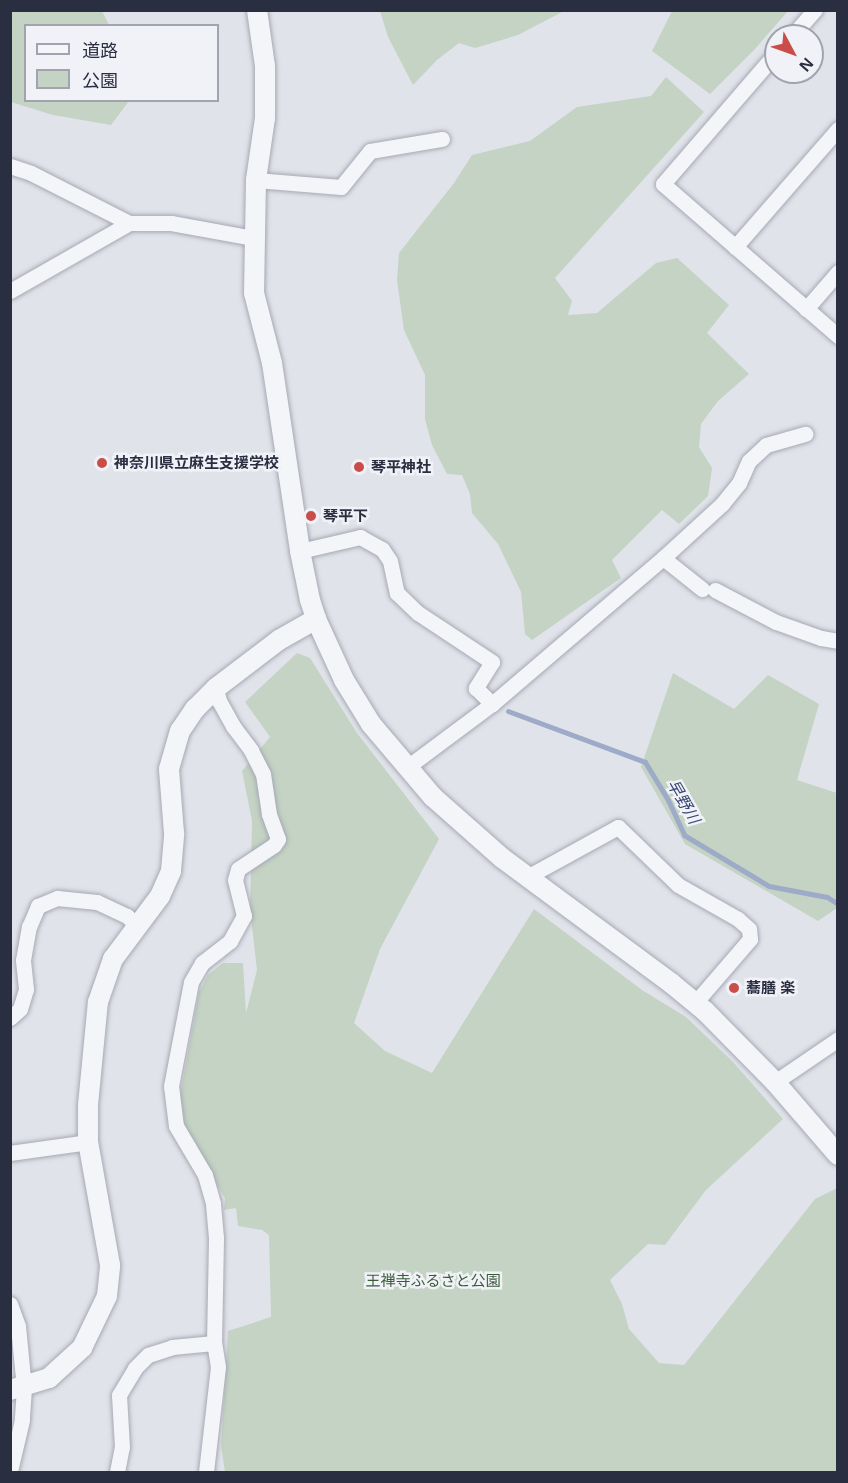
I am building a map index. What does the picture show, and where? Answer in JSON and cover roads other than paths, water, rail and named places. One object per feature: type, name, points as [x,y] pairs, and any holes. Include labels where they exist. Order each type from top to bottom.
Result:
[{"type":"street","points":[[256,10],[265,66],[265,118],[256,180],[253,238],[254,293],[272,363],[300,551],[316,619],[344,680],[371,723],[406,768],[433,797],[527,877],[671,983],[695,1004],[775,1082],[837,1155]]},
{"type":"street","points":[[803,24],[815,10]]},
{"type":"street","points":[[764,67],[663,184],[837,336]]},
{"type":"street","points":[[735,247],[837,129]]},
{"type":"street","points":[[256,180],[341,187],[370,151],[442,139]]},
{"type":"street","points":[[10,166],[31,173],[129,222],[171,224],[253,238]]},
{"type":"street","points":[[10,291],[129,222]]},
{"type":"street","points":[[806,309],[837,272]]},
{"type":"street","points":[[406,768],[492,704],[663,558],[722,504],[739,483],[749,461],[766,446],[805,434]]},
{"type":"street","points":[[300,551],[360,537],[382,549],[390,561],[397,593],[418,613],[492,663],[476,688],[492,704]]},
{"type":"street","points":[[663,558],[709,589],[776,622],[821,638],[837,641]]},
{"type":"street","points":[[17,1389],[49,1378],[82,1348],[107,1296],[110,1265],[88,1142],[88,1105],[98,1002],[113,959],[160,896],[171,871],[174,833],[169,769],[180,731],[195,709],[216,688],[279,640],[316,619]]},
{"type":"street","points":[[206,1473],[218,1367],[214,1343],[216,1248],[213,1203],[205,1175],[176,1126],[171,1086],[191,982],[202,963],[230,941],[244,916],[235,880],[238,869],[278,839],[269,814],[263,774],[251,750],[233,726],[219,701],[216,688]]},
{"type":"street","points":[[527,877],[618,827],[678,885],[738,919],[749,929],[750,939],[695,1004]]},
{"type":"street","points":[[10,1018],[20,1009],[26,989],[23,960],[18,952],[38,906],[57,898],[97,902],[127,916],[137,926]]},
{"type":"street","points":[[775,1082],[837,1040]]},
{"type":"street","points":[[10,1153],[88,1142]]},
{"type":"street","points":[[10,1304],[18,1326],[17,1389],[22,1420],[10,1471]]},
{"type":"street","points":[[117,1473],[122,1447],[119,1395],[135,1368],[148,1355],[172,1347],[214,1343]]},
{"type":"waterway","name":"早野川","points":[[508,711],[645,762],[668,800],[684,835],[769,886],[827,897],[838,904]]},
{"type":"place","name":"神奈川県立麻生支援学校","points":[[102,463]]},
{"type":"place","name":"琴平神社","points":[[359,467]]},
{"type":"place","name":"琴平下","points":[[311,516]]},
{"type":"place","name":"蕎膳 楽","points":[[734,988]]},
{"type":"park label","name":"王禅寺ふるさと公園","points":[[433,1281]]}]
